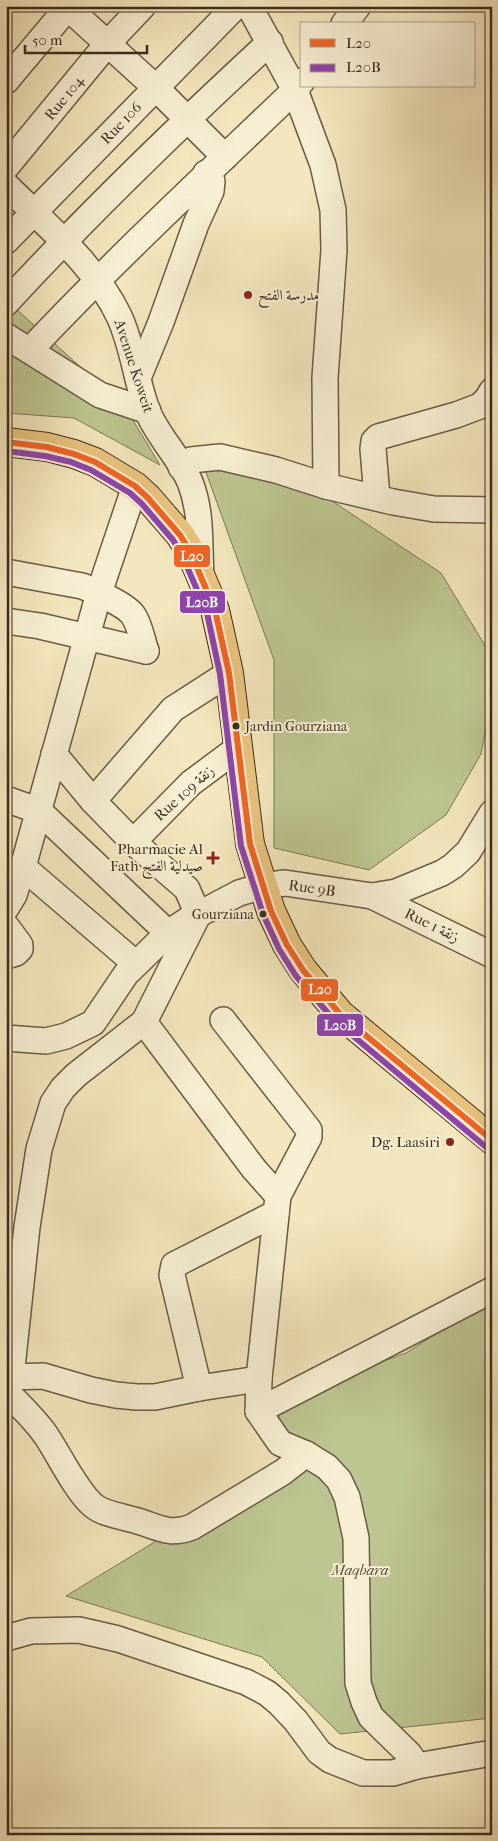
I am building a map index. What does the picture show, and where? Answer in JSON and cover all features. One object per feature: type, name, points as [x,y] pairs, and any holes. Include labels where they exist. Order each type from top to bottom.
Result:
[{"type":"main road","points":[[6,442],[47,446],[95,462],[134,486],[148,498],[180,535],[190,551],[215,610],[229,673],[250,844],[270,911],[287,945],[303,970],[340,1014],[492,1140]]},
{"type":"street","name":"Rue 104","points":[[6,167],[108,44],[143,6]]},
{"type":"street","name":"Rue 106","points":[[6,241],[236,6]]},
{"type":"street","points":[[249,6],[298,86],[323,165],[333,210],[334,250],[325,378],[326,486]]},
{"type":"street","points":[[346,22],[358,6]]},
{"type":"street","points":[[6,81],[67,7],[188,118],[225,157]]},
{"type":"street","points":[[6,303],[62,242],[188,118],[270,42]]},
{"type":"street","points":[[30,350],[97,280],[298,86]]},
{"type":"street","points":[[138,378],[161,322],[196,224],[211,191],[212,181],[206,174]]},
{"type":"street","name":"Avenue Koweit","points":[[6,185],[97,280],[120,317],[148,411],[189,480],[200,517],[201,576]]},
{"type":"street","points":[[6,336],[100,395],[148,411]]},
{"type":"street","points":[[376,497],[373,449],[374,441],[378,437],[456,415],[480,406],[492,391]]},
{"type":"street","points":[[181,467],[191,460],[220,457],[276,470],[326,486],[393,502],[434,508],[492,510]]},
{"type":"street","points":[[6,908],[14,895],[23,867],[99,593],[134,486]]},
{"type":"street","points":[[6,572],[82,586],[99,593],[131,612],[136,620],[146,651],[6,621]]},
{"type":"street","points":[[93,801],[173,709],[229,673]]},
{"type":"street","name":"Rue 109 زنقة","points":[[133,842],[191,783],[238,748]]},
{"type":"street","points":[[54,754],[93,801],[133,842],[187,890],[198,915],[144,1022],[76,1075],[63,1088],[53,1103],[38,1159],[8,1385],[46,1435],[92,1506],[165,1531],[176,1531],[192,1527],[284,1472],[306,1454]]},
{"type":"street","points":[[6,799],[38,810],[168,933]]},
{"type":"street","name":"Rue 9B","points":[[6,1038],[46,1040],[66,1036],[93,1023],[126,974],[168,933],[239,893],[262,886],[285,883],[372,896],[396,892],[414,886],[453,866],[468,852],[492,813]]},
{"type":"street","points":[[23,867],[136,964]]},
{"type":"street","name":"Rue 1 زنقة","points":[[372,896],[492,955]]},
{"type":"street","points":[[6,926],[20,945],[20,949],[16,953],[6,956]]},
{"type":"street","points":[[223,1020],[309,1130],[309,1137],[277,1204],[259,1379],[258,1411],[280,1443],[306,1454],[327,1467],[338,1480],[347,1498],[356,1538],[358,1683],[360,1694],[371,1717],[409,1754],[417,1766]]},
{"type":"street","points":[[144,1022],[254,1169],[277,1204]]},
{"type":"street","points":[[200,1388],[172,1274],[174,1265],[277,1204]]},
{"type":"street","points":[[258,1411],[492,1290]]},
{"type":"street","points":[[8,1385],[43,1376],[91,1390],[137,1397],[155,1397],[259,1379]]},
{"type":"street","points":[[6,1638],[31,1632],[79,1630],[118,1638],[246,1682],[267,1693],[296,1721],[319,1752],[330,1760],[363,1773],[393,1773],[417,1766],[492,1753]]},
{"type":"green space","points":[[6,300],[125,407],[160,465],[74,418],[6,413]]},
{"type":"green space","name":"Jardin Gourziana","points":[[203,464],[279,466],[441,573],[492,657],[492,697],[481,754],[446,815],[369,870],[274,848],[274,660]]},
{"type":"green space","name":"Maqbara","points":[[492,1298],[492,1718],[340,1734],[262,1657],[66,1596],[294,1457],[273,1401],[406,1353]]},
{"type":"transit line","name":"L20","points":[[6,442],[47,447],[95,462],[135,486],[180,535],[190,551],[215,610],[229,673],[250,844],[271,911],[287,945],[303,970],[340,1014],[492,1140]]},
{"type":"transit line","name":"L20B","points":[[6,451],[45,456],[71,462],[91,470],[130,493],[173,540],[182,555],[207,613],[220,674],[241,846],[263,914],[279,949],[296,976],[334,1020],[486,1147]]},
{"type":"place","name":"مدرسة الفتح","points":[[248,295]]},
{"type":"place","name":"Jardin Gourziana","points":[[236,726]]},
{"type":"place","name":"Pharmacie Al Fath صيدلية الفتح","points":[[213,858]]},
{"type":"place","name":"Gourziana","points":[[263,914]]},
{"type":"place","name":"Dg. Laasiri","points":[[450,1142]]}]
